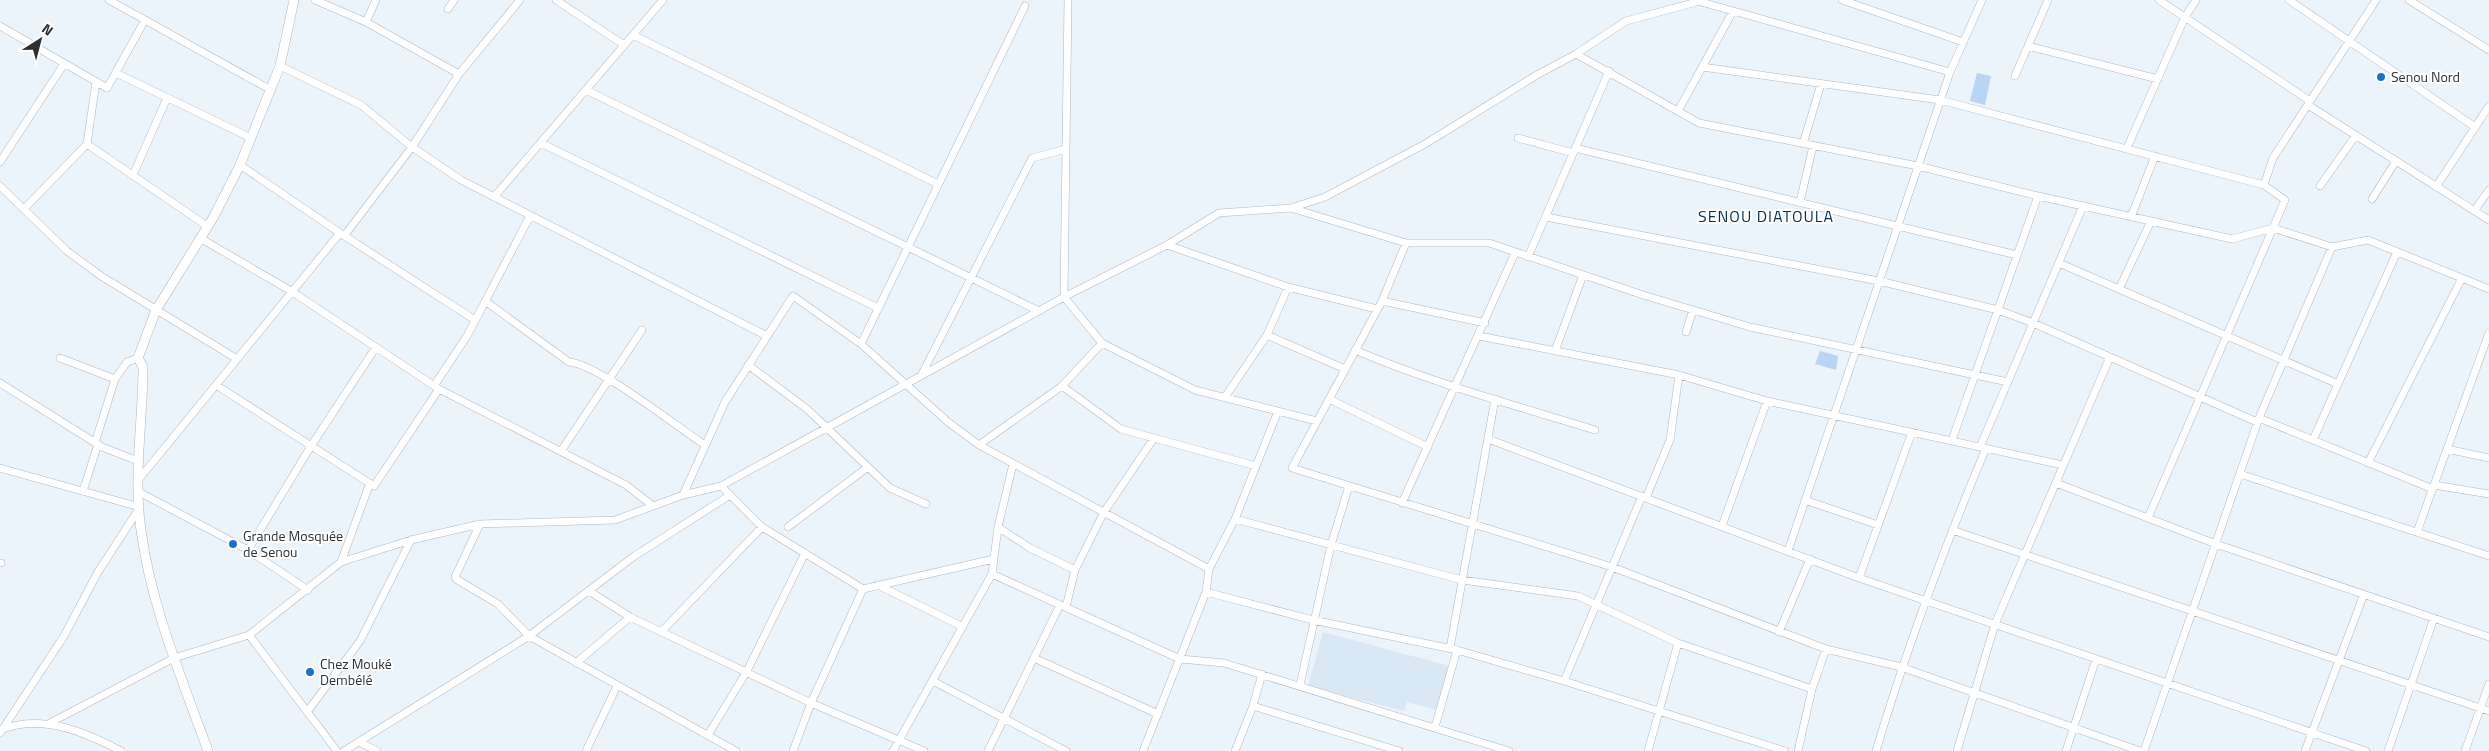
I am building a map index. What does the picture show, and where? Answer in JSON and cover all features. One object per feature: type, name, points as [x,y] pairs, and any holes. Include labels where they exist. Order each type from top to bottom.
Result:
[{"type":"street","points":[[109,0],[271,90]]},
{"type":"street","points":[[82,491],[116,379],[127,362],[138,358],[156,310],[207,226],[240,165],[280,66],[294,0]]},
{"type":"street","points":[[315,0],[366,22],[459,74]]},
{"type":"street","points":[[366,22],[376,0]]},
{"type":"street","points":[[448,9],[454,0]]},
{"type":"street","points":[[139,479],[291,291],[342,235],[412,146],[459,74],[520,0]]},
{"type":"street","points":[[556,0],[624,45]]},
{"type":"street","points":[[494,197],[663,0]]},
{"type":"street","points":[[1068,0],[1064,297],[1102,343],[1195,390],[1317,420]]},
{"type":"street","points":[[1842,0],[1963,42]]},
{"type":"street","points":[[1788,551],[1940,100],[1950,72],[1982,0]]},
{"type":"street","points":[[2016,76],[2047,0]]},
{"type":"street","points":[[2159,0],[2356,135],[2489,220]]},
{"type":"street","points":[[2127,148],[2185,17],[2196,0]]},
{"type":"street","points":[[2289,0],[2475,127]]},
{"type":"street","points":[[2264,185],[2273,158],[2376,0]]},
{"type":"street","points":[[2409,0],[2489,50]]},
{"type":"street","points":[[48,724],[174,658],[249,635],[341,562],[411,540],[480,524],[615,520],[682,495],[721,486],[1064,297],[1167,245],[1219,213],[1290,208],[1325,197],[1425,144],[1535,76],[1576,54],[1626,21],[1702,1],[1950,72]]},
{"type":"street","points":[[861,344],[1025,6]]},
{"type":"street","points":[[1678,111],[1733,11]]},
{"type":"street","points":[[0,26],[107,88],[145,20]]},
{"type":"street","points":[[633,35],[938,184]]},
{"type":"street","points":[[2028,46],[2158,79]]},
{"type":"street","points":[[1576,54],[1699,123],[1918,166],[2038,196],[2232,239],[2273,228],[2332,246],[2368,240],[2489,289]]},
{"type":"street","points":[[0,162],[64,64]]},
{"type":"street","points":[[280,66],[361,105],[412,146],[461,180],[767,336]]},
{"type":"street","points":[[1702,67],[1940,100],[2264,185],[2285,200],[2148,518]]},
{"type":"street","points":[[1528,257],[1609,71]]},
{"type":"street","points":[[116,73],[251,138]]},
{"type":"street","points":[[24,209],[87,144],[96,82]]},
{"type":"street","points":[[1803,144],[1822,84]]},
{"type":"street","points":[[586,90],[1039,311]]},
{"type":"street","points":[[133,175],[167,98]]},
{"type":"street","points":[[2436,187],[2489,106]]},
{"type":"street","points":[[2320,186],[2356,135]]},
{"type":"street","points":[[1518,138],[1800,202],[2017,255]]},
{"type":"street","points":[[541,143],[878,308]]},
{"type":"street","points":[[87,144],[207,226]]},
{"type":"street","points":[[1800,202],[1813,146]]},
{"type":"street","points":[[921,376],[1032,158],[1066,149]]},
{"type":"street","points":[[2131,217],[2155,156]]},
{"type":"street","points":[[2372,199],[2396,161]]},
{"type":"street","points":[[240,165],[342,235],[475,320]]},
{"type":"street","points":[[0,186],[67,251],[101,276],[237,359]]},
{"type":"street","points":[[2474,211],[2489,190]]},
{"type":"street","points":[[1952,440],[2038,196]]},
{"type":"street","points":[[1876,751],[1901,667],[1983,447],[2008,382],[2083,206]]},
{"type":"street","points":[[1290,208],[1406,243],[1489,243],[1583,275],[1750,327],[2008,382]]},
{"type":"street","points":[[216,384],[374,486],[467,336],[530,216]]},
{"type":"street","points":[[1546,217],[1879,281],[1998,310],[2033,323],[2200,397],[2434,487],[2489,494]]},
{"type":"street","points":[[2120,289],[2151,222]]},
{"type":"street","points":[[200,238],[291,291],[436,387],[626,485],[653,506]]},
{"type":"street","points":[[1406,243],[1382,301],[1292,468],[1612,568],[1826,650],[1901,667],[2140,751]]},
{"type":"street","points":[[1167,245],[1288,287],[1377,309]]},
{"type":"street","points":[[2144,751],[2258,420],[2332,246]]},
{"type":"street","points":[[1402,503],[1479,336],[1515,252]]},
{"type":"street","points":[[2313,440],[2397,252]]},
{"type":"street","points":[[2059,263],[2338,384]]},
{"type":"street","points":[[1555,350],[1583,275]]},
{"type":"street","points":[[2368,462],[2462,278]]},
{"type":"street","points":[[1225,398],[1267,335],[1288,287]]},
{"type":"street","points":[[682,495],[725,402],[793,296],[861,344],[948,422],[979,445],[1209,569]]},
{"type":"street","points":[[485,301],[569,362],[580,363],[609,380],[705,446]]},
{"type":"street","points":[[1382,301],[1485,322]]},
{"type":"street","points":[[1686,332],[1693,310]]},
{"type":"street","points":[[561,451],[642,330]]},
{"type":"street","points":[[2417,532],[2489,333]]},
{"type":"street","points":[[1267,335],[1345,369]]},
{"type":"street","points":[[1479,336],[1679,375],[1767,401],[2063,465]]},
{"type":"street","points":[[979,445],[1062,386],[1102,343]]},
{"type":"street","points":[[248,550],[311,446],[376,348]]},
{"type":"street","points":[[1355,350],[1387,364],[1595,430]]},
{"type":"street","points":[[1957,751],[1995,624],[2110,357]]},
{"type":"street","points":[[60,358],[116,379]]},
{"type":"street","points":[[138,358],[143,367],[138,461],[140,528],[149,576],[174,658],[208,751]]},
{"type":"street","points":[[748,365],[807,409],[890,488],[926,504]]},
{"type":"street","points":[[1564,681],[1612,568],[1670,440],[1679,375]]},
{"type":"street","points":[[0,383],[96,444],[138,461]]},
{"type":"street","points":[[1062,386],[1121,429],[1256,466]]},
{"type":"street","points":[[1329,399],[1428,447]]},
{"type":"street","points":[[1435,727],[1453,649],[1462,580],[1495,399]]},
{"type":"street","points":[[1722,526],[1767,401]]},
{"type":"street","points":[[1143,751],[1206,592],[1209,569],[1235,519],[1278,411]]},
{"type":"street","points":[[1860,578],[1912,432]]},
{"type":"street","points":[[988,751],[1034,658],[1063,606],[1075,570],[1104,512],[1154,438]]},
{"type":"street","points":[[1488,439],[1860,578],[2366,751]]},
{"type":"street","points":[[2447,449],[2489,458]]},
{"type":"street","points":[[893,751],[992,574],[998,527],[1013,464]]},
{"type":"street","points":[[788,527],[868,467]]},
{"type":"street","points":[[0,468],[140,507]]},
{"type":"street","points":[[2240,474],[2489,556]]},
{"type":"street","points":[[341,562],[370,483]]},
{"type":"street","points":[[2056,484],[2216,544],[2489,637]]},
{"type":"street","points":[[721,486],[762,527],[863,589],[994,559]]},
{"type":"street","points":[[1300,685],[1331,545],[1349,486]]},
{"type":"street","points":[[140,492],[248,550],[308,590]]},
{"type":"street","points":[[344,751],[529,636],[633,557],[730,494]]},
{"type":"street","points":[[1805,500],[1878,525]]},
{"type":"street","points":[[1,730],[64,636],[98,572],[140,507]]},
{"type":"street","points":[[1235,519],[1462,580],[1578,596],[1597,603],[1678,643],[1812,689]]},
{"type":"street","points":[[480,524],[455,576],[498,604],[529,636],[736,751]]},
{"type":"street","points":[[661,632],[762,527]]},
{"type":"street","points":[[998,527],[1030,548],[1075,570]]},
{"type":"street","points":[[1952,530],[2489,711]]},
{"type":"street","points":[[307,712],[360,641],[411,540]]},
{"type":"street","points":[[708,735],[746,671],[804,553]]},
{"type":"street","points":[[1779,632],[1810,559]]},
{"type":"street","points":[[992,574],[1180,659],[1224,663],[1435,727],[1506,751]]},
{"type":"street","points":[[878,585],[963,626]]},
{"type":"street","points":[[793,751],[812,703],[863,589]]},
{"type":"street","points":[[589,591],[630,617],[661,632],[812,703],[924,751]]},
{"type":"street","points":[[1206,592],[1313,620],[1453,649],[1564,681],[1785,751]]},
{"type":"street","points":[[2305,751],[2364,594]]},
{"type":"street","points":[[576,663],[630,617]]},
{"type":"street","points":[[2388,751],[2434,618]]},
{"type":"street","points":[[249,635],[336,751]]},
{"type":"street","points":[[1648,751],[1678,643]]},
{"type":"street","points":[[1798,751],[1812,689],[1826,650]]},
{"type":"street","points":[[1034,658],[1158,714]]},
{"type":"street","points":[[2066,751],[2096,659]]},
{"type":"street","points":[[1237,750],[1262,674]]},
{"type":"street","points":[[933,681],[1066,751]]},
{"type":"street","points":[[2465,751],[2489,684]]},
{"type":"street","points":[[586,751],[617,686]]},
{"type":"street","points":[[1253,706],[1399,751]]},
{"type":"street","points":[[1,730],[17,724],[48,724],[93,736],[121,751]]},
{"type":"street","points":[[358,742],[377,751]]},
{"type":"shaded area","points":[[1977,73],[1991,76],[1985,105],[1970,101]]},
{"type":"shaded area","points":[[1820,351],[1838,356],[1836,370],[1815,364]]},
{"type":"shaded area","points":[[1323,632],[1449,666],[1437,710],[1407,702],[1404,711],[1308,686]]},
{"type":"place","name":"Senou Nord","points":[[2381,77]]},
{"type":"place","name":"Grande Mosquée de Senou","points":[[233,544]]},
{"type":"place","name":"Chez Mouké Dembélé","points":[[310,672]]},
{"type":"district","name":"SENOU DIATOULA","points":[[1766,216]]}]
